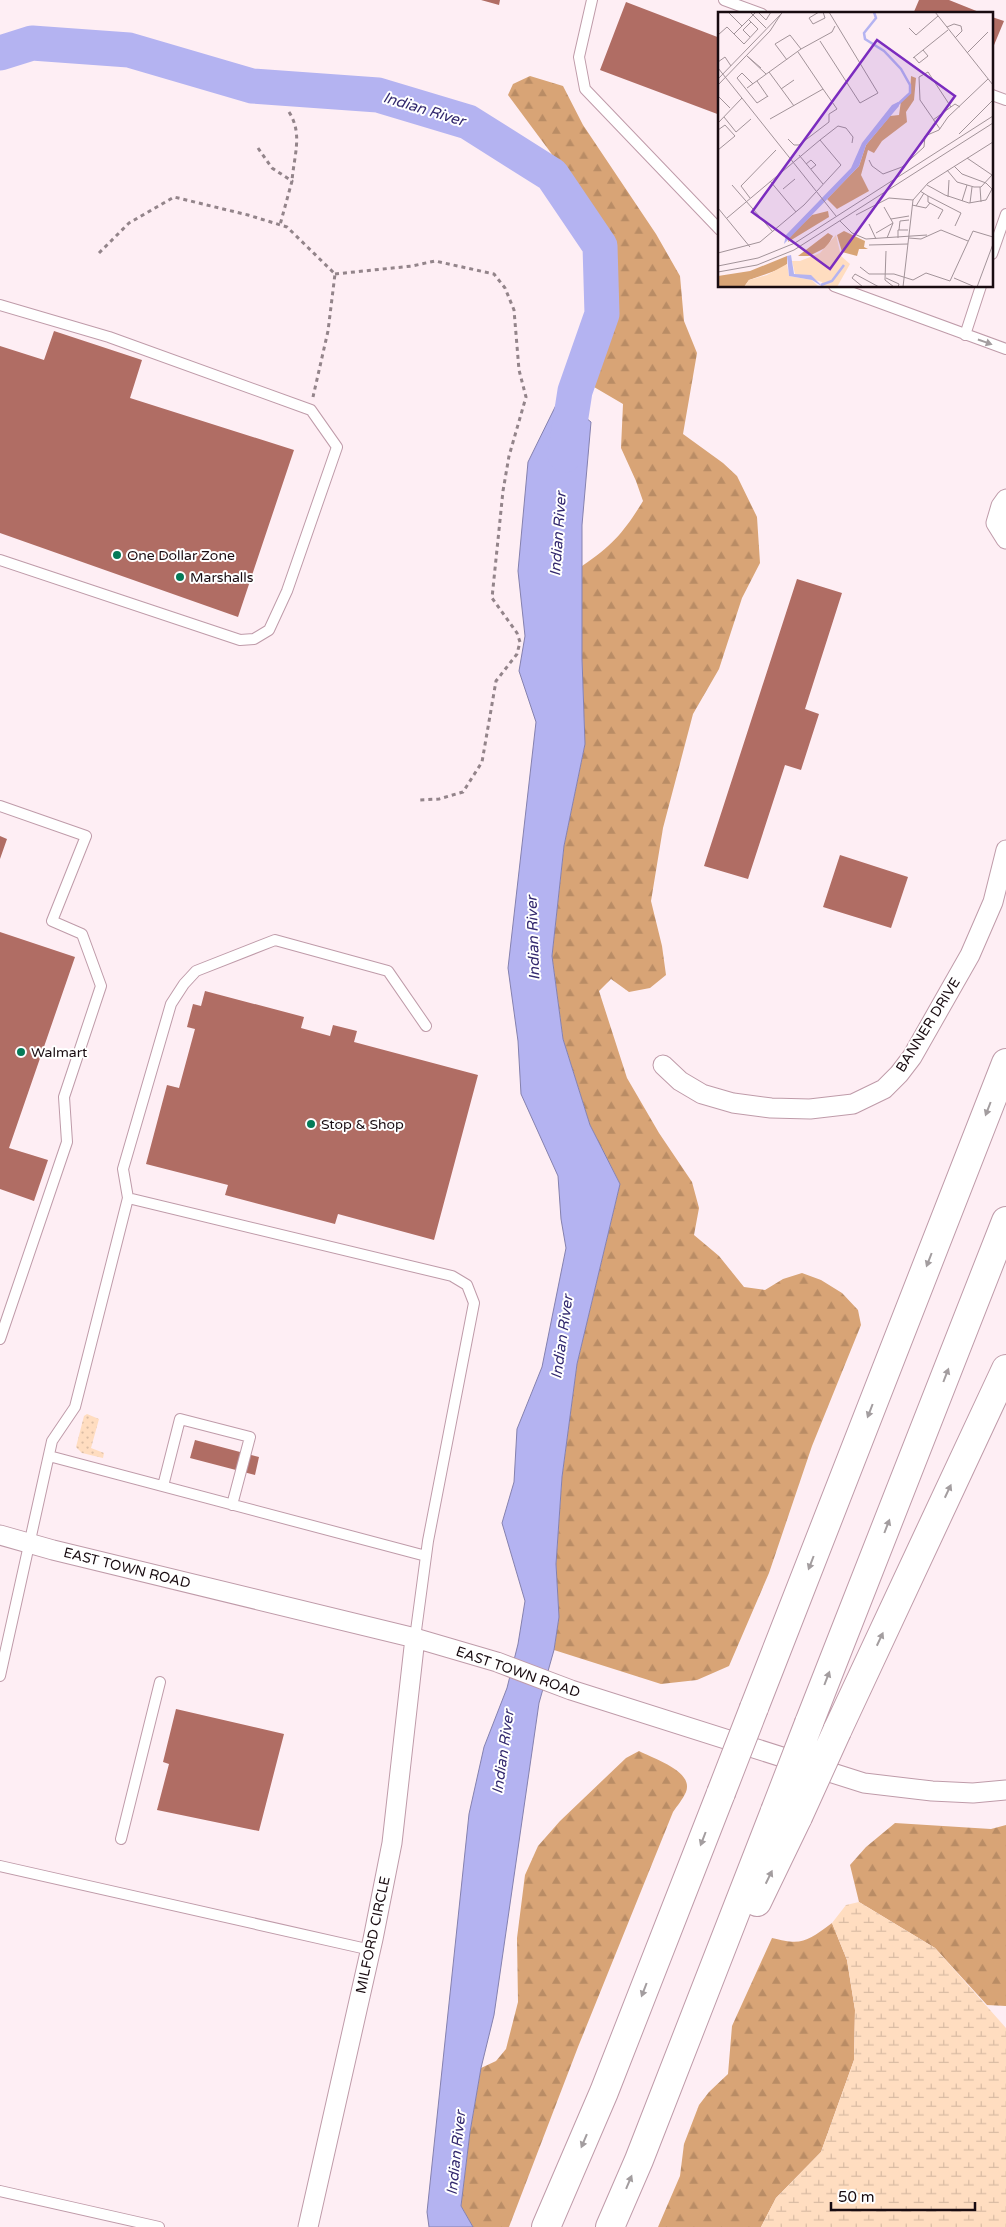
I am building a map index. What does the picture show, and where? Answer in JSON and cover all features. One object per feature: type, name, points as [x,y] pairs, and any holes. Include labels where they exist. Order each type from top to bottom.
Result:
[{"type":"highway","points":[[546,2227],[612,2074],[1006,1063]]},
{"type":"highway","points":[[610,2227],[639,2160],[690,2029],[759,1898],[787,1814],[810,1723],[1006,1221]]},
{"type":"highway","points":[[787,1814],[837,1731],[1006,1369]]},
{"type":"street","points":[[1006,499],[1001,506],[996,522],[1006,539]]},
{"type":"street","name":"BANNER DRIVE","points":[[663,1065],[680,1081],[702,1094],[733,1103],[771,1108],[810,1108],[854,1104],[884,1089],[912,1057],[970,954],[993,902],[1006,850]]},
{"type":"street","name":"EAST TOWN ROAD","points":[[0,1535],[28,1544],[415,1638],[497,1662],[571,1690],[864,1782],[932,1791],[973,1793],[1006,1790]]},
{"type":"street","name":"MILFORD CIRCLE","points":[[308,2227],[371,1950],[392,1843],[415,1638]]},
{"type":"lane","points":[[592,0],[579,57],[585,89],[718,228]]},
{"type":"lane","points":[[724,0],[757,12]]},
{"type":"lane","points":[[994,96],[1006,100]]},
{"type":"lane","points":[[994,248],[1006,214]]},
{"type":"lane","points":[[839,288],[1006,349]]},
{"type":"lane","points":[[965,335],[980,288]]},
{"type":"lane","points":[[0,305],[109,337],[311,410],[337,447],[287,591],[269,630],[254,639],[240,640],[0,560]]},
{"type":"lane","points":[[0,806],[86,836],[52,921],[82,934],[101,986],[64,1097],[66,1142],[0,1339]]},
{"type":"lane","points":[[0,1676],[52,1441],[75,1407],[128,1198],[123,1170],[171,1004],[184,984],[196,971],[275,940],[388,971],[426,1026]]},
{"type":"lane","points":[[128,1198],[452,1276],[467,1285],[474,1303],[426,1556],[415,1638]]},
{"type":"lane","points":[[163,1486],[180,1419],[250,1436],[232,1504]]},
{"type":"lane","points":[[49,1456],[426,1556]]},
{"type":"lane","points":[[121,1839],[160,1682]]},
{"type":"lane","points":[[0,1866],[371,1950]]},
{"type":"lane","points":[[0,2192],[159,2227]]},
{"type":"path","points":[[280,225],[292,180],[298,138],[296,124],[289,112]]},
{"type":"path","points":[[258,148],[272,168],[292,180]]},
{"type":"path","points":[[99,253],[129,223],[174,198],[248,215],[287,227],[335,274]]},
{"type":"path","points":[[335,274],[412,266],[435,261],[472,268],[494,274],[505,288],[514,310],[520,370],[526,397],[509,456],[503,491],[492,598],[517,633],[520,642],[517,654],[496,681],[482,762],[463,792],[438,800],[418,800]]},
{"type":"path","points":[[311,410],[328,331],[335,274]]},
{"type":"green space","points":[[530,76],[563,86],[583,125],[656,234],[680,276],[684,321],[697,353],[683,434],[723,463],[737,476],[757,517],[760,563],[742,598],[719,669],[693,714],[663,828],[651,901],[662,946],[666,975],[650,988],[629,992],[611,979],[599,991],[627,1078],[659,1133],[692,1182],[699,1208],[694,1235],[719,1256],[744,1287],[765,1290],[783,1279],[802,1273],[821,1280],[842,1293],[858,1310],[861,1325],[812,1446],[769,1573],[729,1666],[697,1680],[661,1684],[554,1650],[559,1617],[556,1564],[562,1477],[577,1364],[620,1184],[590,1125],[563,1039],[552,956],[564,846],[585,744],[582,659],[582,566],[617,537],[643,501],[621,448],[623,404],[594,387],[576,367],[585,321],[595,304],[608,258],[598,232],[551,153],[508,95],[513,84]]},
{"type":"green space","points":[[87,1414],[99,1419],[91,1448],[104,1453],[103,1458],[82,1453],[76,1447],[84,1416]]},
{"type":"green space","points":[[639,1751],[679,1772],[687,1785],[686,1792],[673,1812],[578,2047],[509,2227],[473,2227],[461,2206],[470,2132],[481,2068],[496,2061],[506,2049],[518,2002],[517,1938],[525,1875],[538,1846],[560,1821],[626,1758]]},
{"type":"green space","points":[[895,1823],[991,1829],[1006,1825],[1006,2006],[987,2005],[935,1948],[859,1902],[850,1865],[866,1847]]},
{"type":"green space","points":[[859,1902],[935,1948],[1006,2028],[1006,2227],[761,2227],[776,2198],[821,2152],[854,2060],[855,2010],[847,1960],[832,1923],[846,1905]]},
{"type":"green space","points":[[832,1923],[847,1960],[855,2010],[854,2060],[821,2152],[776,2198],[761,2227],[658,2227],[680,2176],[684,2144],[699,2105],[709,2092],[728,2074],[732,2026],[772,1938],[798,1942],[810,1938]]},
{"type":"water","points":[[560,397],[591,422],[582,525],[582,659],[585,744],[564,846],[552,956],[563,1039],[590,1125],[620,1184],[577,1364],[562,1477],[556,1564],[559,1617],[554,1650],[539,1703],[494,2015],[481,2068],[470,2132],[461,2206],[473,2227],[429,2227],[427,2212],[469,1814],[484,1747],[507,1688],[518,1644],[525,1601],[502,1523],[514,1482],[517,1429],[542,1367],[566,1248],[561,1219],[558,1176],[521,1094],[518,1041],[508,968],[536,722],[519,671],[525,636],[518,571],[528,462]]},
{"type":"building","points":[[481,0],[500,0],[499,5]]},
{"type":"building","points":[[919,0],[949,0],[979,12],[914,12]]},
{"type":"building","points":[[626,2],[718,37],[718,114],[600,70]]},
{"type":"building","points":[[994,18],[1004,21],[994,45]]},
{"type":"building","points":[[54,331],[142,360],[130,398],[294,450],[238,617],[0,533],[0,346],[44,360]]},
{"type":"building","points":[[797,579],[842,593],[805,709],[819,714],[801,770],[785,765],[748,879],[704,866]]},
{"type":"building","points":[[0,836],[7,839],[0,859]]},
{"type":"building","points":[[840,855],[908,877],[891,928],[823,907]]},
{"type":"building","name":"Walmart","points":[[0,932],[75,957],[9,1148],[48,1160],[34,1201],[0,1189]]},
{"type":"building","name":"Stop & Shop","points":[[205,991],[304,1017],[301,1028],[330,1036],[333,1025],[357,1031],[354,1042],[478,1075],[434,1240],[338,1214],[335,1224],[225,1195],[228,1185],[146,1164],[167,1085],[179,1088],[195,1029],[187,1027],[193,1004],[201,1006]]},
{"type":"building","points":[[195,1440],[259,1457],[255,1475],[190,1458]]},
{"type":"building","points":[[176,1709],[284,1734],[259,1831],[157,1810],[169,1764],[163,1762]]},
{"type":"waterway","name":"Indian River","points":[[0,53],[32,43],[129,50],[252,86],[378,95],[468,122],[552,175],[600,246],[602,314],[575,391],[565,455]]},
{"type":"place","name":"One Dollar Zone","points":[[117,555]]},
{"type":"place","name":"Marshalls","points":[[180,577]]},
{"type":"place","name":"Walmart","points":[[21,1052]]},
{"type":"place","name":"Stop & Shop","points":[[311,1124]]}]
